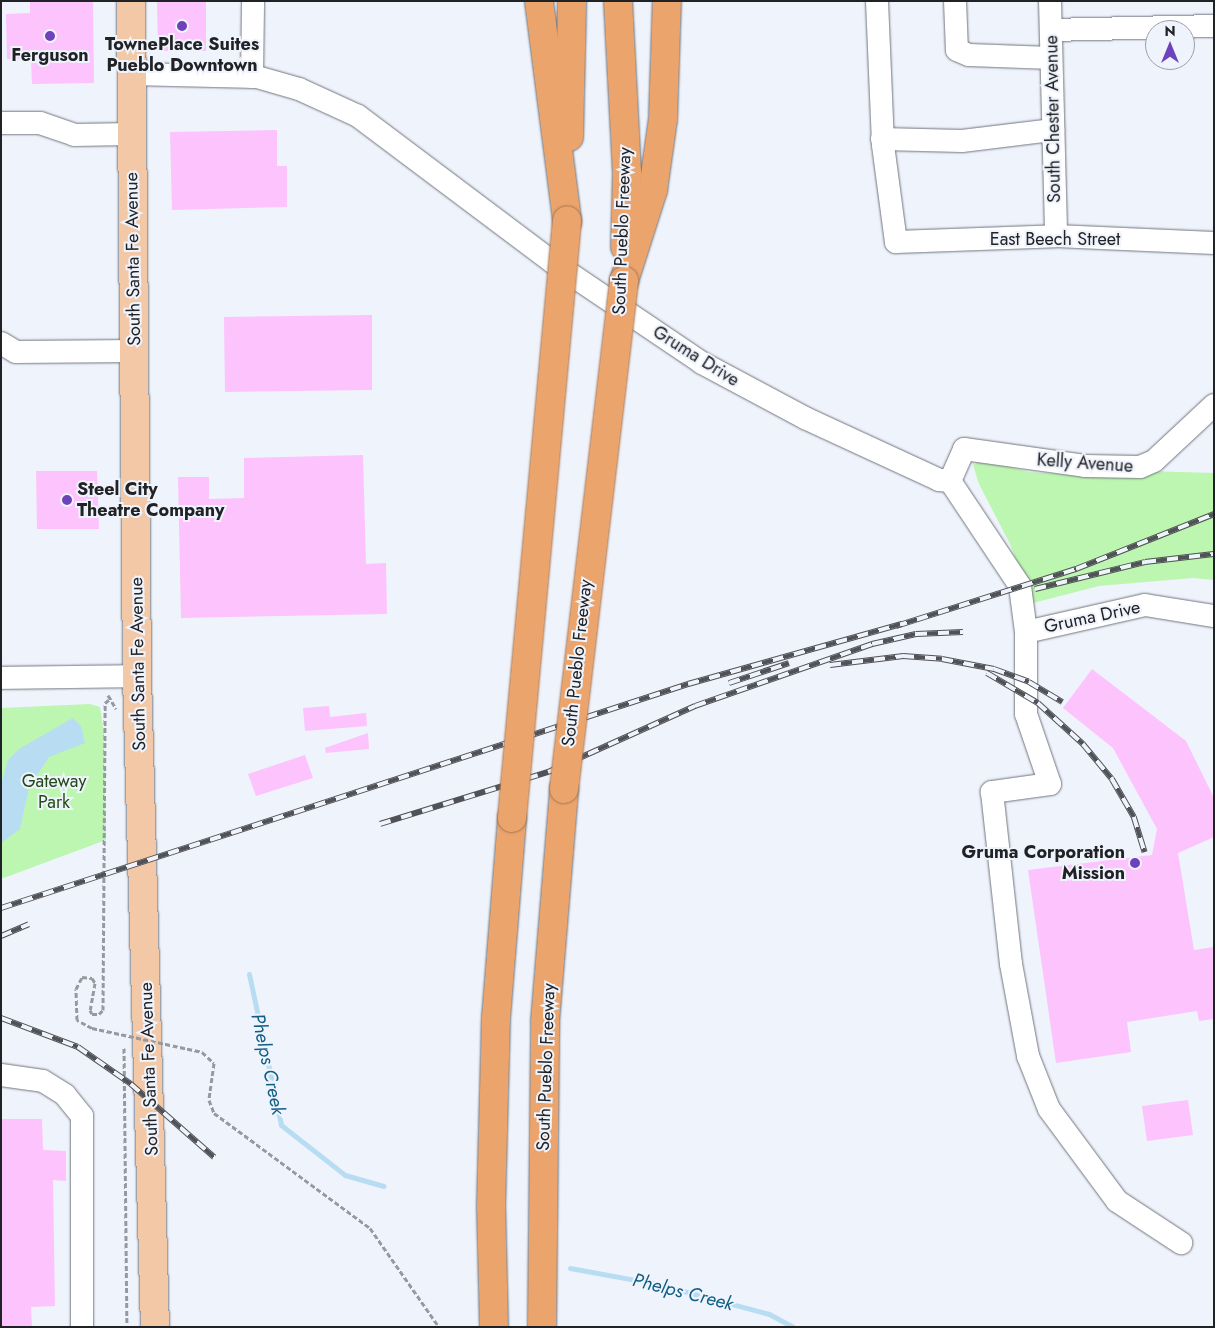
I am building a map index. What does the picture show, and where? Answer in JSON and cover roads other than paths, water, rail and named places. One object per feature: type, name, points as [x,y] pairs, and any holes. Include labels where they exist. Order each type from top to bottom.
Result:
[{"type":"highway","points":[[540,1],[567,220]]},
{"type":"highway","points":[[494,1327],[491,1207],[496,1018],[512,818],[567,220],[572,1]]},
{"type":"highway","name":"South Pueblo Freeway","points":[[542,1327],[541,1267],[546,1022],[564,790],[624,280],[627,173],[618,1]]},
{"type":"highway","points":[[624,280],[653,190],[663,119],[667,1]]},
{"type":"main road","name":"South Santa Fe Avenue","points":[[131,1],[137,676],[155,1327]]},
{"type":"street","points":[[252,76],[253,1]]},
{"type":"street","points":[[877,1],[882,139],[962,141],[1053,130]]},
{"type":"street","points":[[955,1],[957,50],[969,55],[1051,58]]},
{"type":"street","name":"South Chester Avenue","points":[[1050,1],[1056,236]]},
{"type":"street","points":[[1050,30],[1214,26]]},
{"type":"street","name":"Gruma Drive","points":[[131,74],[252,76],[299,89],[358,116],[563,268],[702,363],[805,418],[939,480],[950,481],[1020,586],[1026,632],[1145,605],[1214,616]]},
{"type":"street","points":[[1,123],[40,123],[74,135],[132,134]]},
{"type":"street","name":"East Beech Street","points":[[882,139],[896,242],[1056,236],[1214,243]]},
{"type":"street","points":[[1,343],[16,352],[135,351]]},
{"type":"street","name":"Kelly Avenue","points":[[950,481],[964,449],[1085,466],[1140,467],[1154,461],[1214,405]]},
{"type":"street","points":[[1026,632],[1026,714],[1050,784],[992,792],[1011,964],[1028,1056],[1049,1109],[1117,1200],[1181,1243]]},
{"type":"street","points":[[1,678],[137,676]]},
{"type":"street","points":[[1,1075],[43,1081],[65,1095],[82,1116],[82,1327]]},
{"type":"water","points":[[73,718],[81,726],[85,743],[49,757],[29,788],[20,829],[1,843],[1,784],[8,760],[19,749]]},
{"type":"waterway","name":"Phelps Creek","points":[[249,974],[281,1125],[345,1175],[383,1186]]},
{"type":"waterway","name":"Phelps Creek","points":[[570,1268],[657,1284],[769,1314],[793,1327]]},
{"type":"railway","points":[[896,626],[1076,569],[1214,514]]},
{"type":"railway","points":[[1035,589],[1145,562],[1214,554]]},
{"type":"railway","points":[[1,908],[688,684],[902,624]]},
{"type":"railway","points":[[380,824],[548,772],[695,706],[872,644],[916,634],[963,632]]},
{"type":"railway","points":[[830,665],[903,656],[942,659],[994,669],[1029,682],[1062,702]]},
{"type":"railway","points":[[729,683],[789,663]]},
{"type":"railway","points":[[987,673],[1038,703],[1083,744],[1112,779],[1134,817],[1145,852]]},
{"type":"railway","points":[[1,936],[29,924]]},
{"type":"railway","points":[[1,1018],[78,1047],[131,1084],[214,1157]]},
{"type":"place","name":"TownePlace Suites Pueblo Downtown","points":[[182,26]]},
{"type":"place","name":"Ferguson","points":[[50,36]]},
{"type":"place","name":"Steel City Theatre Company","points":[[67,500]]},
{"type":"place","name":"Gruma Corporation Mission","points":[[1135,863]]},
{"type":"park label","name":"Gateway Park","points":[[54,792]]}]
